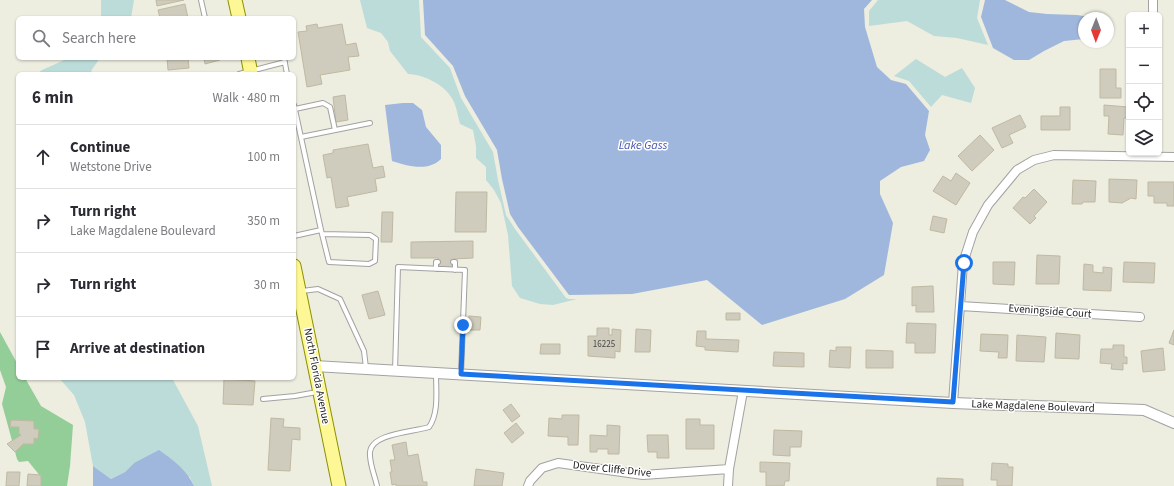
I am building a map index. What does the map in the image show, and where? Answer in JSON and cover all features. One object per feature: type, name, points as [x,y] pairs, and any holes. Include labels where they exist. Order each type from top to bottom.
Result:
[{"type":"main road","points":[[235,0],[239,16]]},
{"type":"main road","points":[[247,72],[249,60]]},
{"type":"main road","name":"North Florida Avenue","points":[[296,275],[339,486]]},
{"type":"street","points":[[1153,0],[1153,12]]},
{"type":"street","points":[[953,402],[964,263],[973,232],[988,205],[1017,170],[1034,160],[1054,155],[1126,155]]},
{"type":"street","points":[[1162,156],[1174,157]]},
{"type":"street","name":"Eveningside Court","points":[[960,306],[1140,317]]},
{"type":"street","name":"Lake Magdalene Boulevard","points":[[314,366],[743,391],[1144,410],[1174,423]]},
{"type":"street","points":[[728,486],[729,469],[743,391]]},
{"type":"street","name":"Dover Cliffe Drive","points":[[528,486],[530,481],[542,468],[558,463],[643,475],[729,469]]},
{"type":"lane","points":[[202,0],[205,16]]},
{"type":"lane","points":[[250,72],[284,60],[287,72]]},
{"type":"lane","points":[[296,107],[323,103],[330,107],[335,130]]},
{"type":"lane","points":[[296,116],[321,232],[329,262],[369,264],[375,261],[376,239],[370,235],[321,232],[296,236]]},
{"type":"lane","points":[[301,137],[370,123]]},
{"type":"lane","points":[[436,269],[436,262],[438,262]]},
{"type":"lane","points":[[453,262],[455,262],[455,270]]},
{"type":"lane","points":[[395,371],[398,268],[465,270],[461,374]]},
{"type":"lane","points":[[300,292],[318,289],[340,299],[364,351],[366,369]]},
{"type":"lane","points":[[377,486],[370,454],[372,445],[377,440],[384,437],[429,427],[435,416],[436,373]]},
{"type":"lane","points":[[264,398],[295,396],[320,391]]},
{"type":"green space","points":[[0,332],[16,361],[16,380],[26,380],[41,406],[73,425],[67,486],[41,486],[41,477],[28,461],[19,462],[17,459],[2,404],[6,387],[0,370]]},
{"type":"shaded area","points":[[101,0],[134,0],[131,16],[101,16]]},
{"type":"shaded area","points":[[360,0],[419,0],[421,37],[450,68],[461,98],[493,152],[506,215],[566,298],[577,299],[553,305],[540,304],[520,298],[512,286],[508,235],[501,203],[494,190],[486,180],[486,167],[476,158],[476,146],[473,130],[460,124],[457,110],[451,96],[441,86],[429,79],[408,74],[390,51],[388,42],[381,33],[367,28]]},
{"type":"shaded area","points":[[878,0],[980,0],[977,18],[988,45],[957,38],[934,36],[907,21],[869,26],[869,11]]},
{"type":"shaded area","points":[[916,59],[945,77],[962,68],[975,88],[971,103],[942,95],[931,107],[909,81],[894,76]]},
{"type":"shaded area","points":[[64,60],[99,60],[91,71],[92,72],[40,72]]},
{"type":"shaded area","points":[[61,380],[173,380],[198,426],[212,486],[194,486],[190,477],[134,463],[125,472],[111,479],[93,466],[85,422],[74,395]]},
{"type":"water","name":"Lake Gass","points":[[423,0],[872,0],[864,9],[865,27],[877,67],[891,80],[906,84],[929,111],[925,135],[930,150],[924,161],[901,167],[880,181],[880,194],[893,223],[884,275],[845,299],[762,325],[707,280],[632,294],[569,295],[510,214],[497,150],[465,96],[453,66],[425,35]]},
{"type":"water","points":[[985,0],[1005,0],[1029,12],[1078,15],[1078,40],[1064,41],[1029,60],[1014,60],[993,48],[981,17]]},
{"type":"water","points":[[413,103],[422,110],[426,127],[441,145],[441,159],[430,166],[417,167],[392,161],[385,105]]},
{"type":"water","points":[[159,450],[184,470],[194,486],[93,486],[93,466],[111,479],[125,472],[134,463]]},
{"type":"building","points":[[156,0],[184,0],[157,6]]},
{"type":"building","points":[[185,4],[188,16],[160,16],[158,10]]},
{"type":"building","points":[[317,24],[318,28],[342,24],[346,45],[356,43],[359,56],[348,57],[350,70],[320,75],[322,84],[307,87],[298,32],[307,31],[306,26]]},
{"type":"building","points":[[167,60],[188,60],[189,68],[168,70]]},
{"type":"building","points":[[204,60],[220,60],[205,64]]},
{"type":"building","points":[[1100,69],[1116,69],[1116,88],[1121,88],[1121,98],[1100,98]]},
{"type":"building","points":[[345,95],[348,120],[336,122],[333,97]]},
{"type":"building","points":[[1104,105],[1126,107],[1123,135],[1108,134],[1109,116],[1104,116]]},
{"type":"building","points":[[1060,107],[1070,107],[1070,130],[1041,130],[1041,116],[1060,116]]},
{"type":"building","points":[[1020,115],[1026,127],[1009,135],[1013,143],[1002,148],[992,128]]},
{"type":"building","points":[[980,135],[994,150],[972,171],[958,156]]},
{"type":"building","points":[[368,144],[373,168],[383,166],[385,177],[375,179],[377,191],[347,197],[349,206],[336,208],[331,177],[327,178],[323,155],[333,153],[333,150]]},
{"type":"building","points":[[956,173],[970,183],[956,205],[933,191],[943,176],[951,181]]},
{"type":"building","points":[[1109,179],[1137,180],[1136,199],[1131,198],[1122,203],[1109,202]]},
{"type":"building","points":[[1073,180],[1096,181],[1095,202],[1072,204]]},
{"type":"building","points":[[1148,182],[1174,182],[1174,206],[1167,206],[1167,203],[1154,203],[1154,196],[1148,196]]},
{"type":"building","points":[[1034,189],[1047,202],[1034,216],[1036,218],[1030,224],[1013,208],[1023,197],[1025,198]]},
{"type":"building","points":[[456,192],[487,192],[486,232],[455,232]]},
{"type":"building","points":[[382,212],[393,212],[392,242],[381,242]]},
{"type":"building","points":[[933,216],[947,219],[944,233],[930,230]]},
{"type":"building","points":[[473,241],[473,258],[453,259],[453,269],[439,269],[438,258],[411,258],[411,242]]},
{"type":"building","points":[[1037,255],[1060,256],[1059,284],[1036,284]]},
{"type":"building","points":[[993,262],[1015,262],[1014,285],[993,284]]},
{"type":"building","points":[[1124,262],[1155,263],[1154,283],[1123,282]]},
{"type":"building","points":[[1084,264],[1093,265],[1093,272],[1103,273],[1103,267],[1112,268],[1111,291],[1083,290]]},
{"type":"building","points":[[933,286],[934,312],[916,312],[916,305],[912,306],[912,287]]},
{"type":"building","points":[[378,291],[385,315],[369,319],[362,295]]},
{"type":"building","points":[[726,313],[740,313],[740,320],[726,320]]},
{"type":"building","points":[[469,316],[481,317],[480,330],[468,330]]},
{"type":"building","points":[[907,323],[936,324],[935,353],[915,353],[915,343],[906,343]]},
{"type":"building","points":[[597,328],[609,328],[609,335],[612,335],[612,329],[621,330],[620,352],[615,351],[615,358],[588,356],[588,336],[597,336]]},
{"type":"building","points":[[636,329],[651,330],[650,352],[635,352]]},
{"type":"building","points":[[1174,330],[1174,345],[1169,343]]},
{"type":"building","points":[[697,331],[706,331],[706,339],[739,340],[738,352],[705,350],[705,347],[696,346]]},
{"type":"building","points":[[1056,333],[1080,335],[1079,359],[1055,358]]},
{"type":"building","points":[[981,334],[1008,335],[1007,358],[998,358],[999,352],[980,351]]},
{"type":"building","points":[[1017,335],[1046,337],[1044,362],[1016,361]]},
{"type":"building","points":[[541,344],[560,344],[560,354],[540,354]]},
{"type":"building","points":[[1113,345],[1124,345],[1124,357],[1127,357],[1127,364],[1123,363],[1123,370],[1111,369],[1112,364],[1100,363],[1101,349],[1113,349]]},
{"type":"building","points":[[836,347],[851,347],[850,368],[829,367],[830,350],[836,351]]},
{"type":"building","points":[[1163,348],[1165,370],[1143,372],[1141,351]]},
{"type":"building","points":[[866,350],[893,351],[893,368],[866,368]]},
{"type":"building","points":[[774,352],[804,353],[804,367],[773,366]]},
{"type":"building","points":[[224,380],[255,381],[253,405],[223,404]]},
{"type":"building","points":[[511,404],[520,416],[512,422],[503,410]]},
{"type":"building","points":[[562,415],[579,415],[578,445],[568,445],[568,437],[548,436],[549,418],[562,419]]},
{"type":"building","points":[[271,418],[284,419],[283,427],[300,428],[300,440],[292,439],[290,471],[268,470]]},
{"type":"building","points":[[686,419],[700,419],[700,425],[714,425],[714,449],[686,449]]},
{"type":"building","points":[[11,420],[34,421],[34,429],[39,429],[38,439],[34,438],[34,444],[23,444],[15,452],[7,444],[21,435],[19,434],[19,427],[10,427]]},
{"type":"building","points":[[516,423],[524,433],[512,443],[504,433]]},
{"type":"building","points":[[607,425],[620,426],[619,454],[608,454],[608,449],[597,449],[597,452],[590,452],[590,435],[607,436]]},
{"type":"building","points":[[774,430],[802,431],[801,447],[790,447],[790,456],[773,455]]},
{"type":"building","points":[[647,435],[668,435],[669,458],[657,458],[657,452],[648,452]]},
{"type":"building","points":[[406,442],[408,456],[418,454],[423,482],[427,482],[427,486],[392,485],[390,460],[395,460],[392,445]]},
{"type":"building","points":[[760,462],[790,463],[789,481],[785,481],[784,486],[766,486],[766,472],[760,472]]},
{"type":"building","points":[[992,463],[1008,464],[1008,467],[1013,467],[1012,486],[997,486],[997,480],[991,480]]},
{"type":"building","points":[[476,469],[504,473],[502,486],[474,486]]},
{"type":"building","points":[[7,472],[20,472],[19,486],[6,486]]},
{"type":"building","points":[[28,474],[41,475],[41,486],[27,486]]},
{"type":"building","points":[[937,478],[963,479],[963,486],[937,486]]},
{"type":"route","points":[[463,325],[461,374],[953,402],[964,263]]}]
